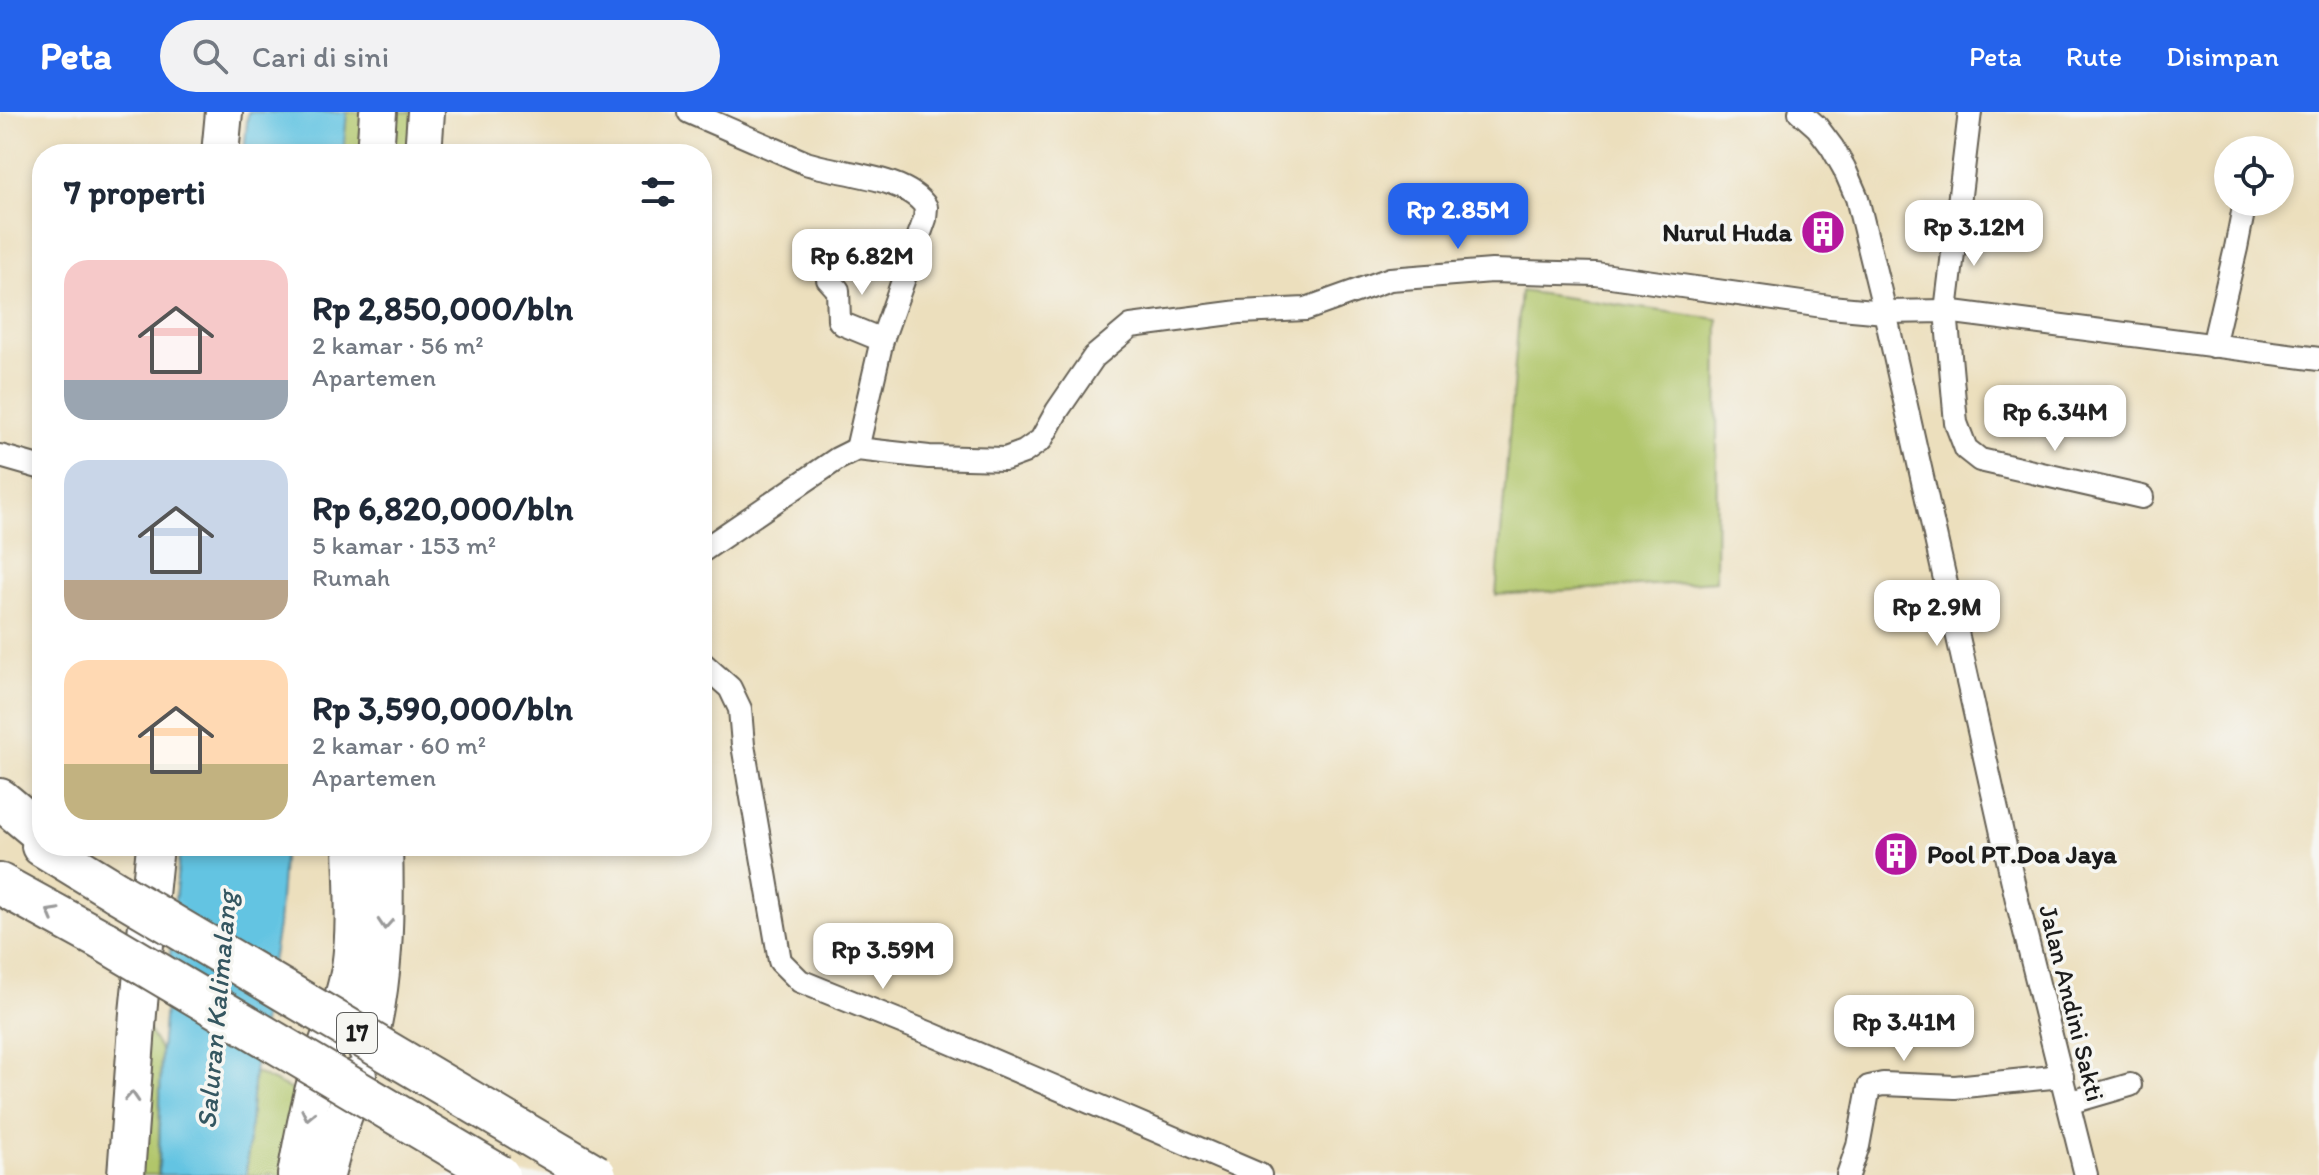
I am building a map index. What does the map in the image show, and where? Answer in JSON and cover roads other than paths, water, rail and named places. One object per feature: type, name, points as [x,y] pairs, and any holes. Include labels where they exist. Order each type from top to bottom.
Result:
[{"type":"highway","points":[[0,799],[32,826]]},
{"type":"highway","name":"17","points":[[0,820],[32,840]]},
{"type":"highway","name":"17","points":[[58,856],[596,1175]]},
{"type":"highway","points":[[69,856],[104,884]]},
{"type":"highway","name":"17","points":[[0,884],[104,941],[499,1175]]},
{"type":"main road","points":[[221,144],[224,112]]},
{"type":"main road","points":[[376,144],[378,112]]},
{"type":"main road","points":[[424,144],[426,112]]},
{"type":"main road","points":[[126,1175],[157,941],[155,856]]},
{"type":"main road","points":[[296,1175],[311,1099],[314,1035],[350,970],[352,856]]},
{"type":"main road","points":[[326,1175],[379,998],[385,928],[384,856]]},
{"type":"main road","points":[[157,941],[362,1063],[575,1175]]},
{"type":"main road","points":[[362,1063],[522,1175]]},
{"type":"street","points":[[689,112],[816,166],[867,175],[891,183],[923,202],[926,207],[925,219],[882,340],[857,449]]},
{"type":"street","name":"Jalan Andini Sakti","points":[[1800,112],[1824,137],[1844,168],[1857,198],[2013,886],[2086,1175]]},
{"type":"street","points":[[1970,112],[1946,311],[1956,423],[1966,449],[1980,460],[2142,497]]},
{"type":"street","points":[[2213,346],[2242,216]]},
{"type":"street","points":[[712,544],[837,459],[857,449],[929,457],[1005,459],[1024,452],[1041,440],[1094,357],[1131,326],[1239,312],[1306,309],[1390,279],[1492,271],[1596,274],[1830,307],[1885,312],[1946,311],[2319,359]]},
{"type":"street","points":[[828,279],[838,290],[839,320],[882,340]]},
{"type":"street","points":[[0,456],[32,465]]},
{"type":"street","points":[[712,672],[730,688],[740,709],[743,745],[780,961],[790,973],[800,981],[859,1007],[931,1034],[1260,1175]]},
{"type":"street","points":[[1848,1175],[1858,1146],[1869,1087],[1883,1084],[1955,1087],[2062,1076]]},
{"type":"street","points":[[2068,1103],[2130,1085]]},
{"type":"water","points":[[248,112],[347,112],[344,144],[245,144]]},
{"type":"water","name":"Saluran Kalimalang","points":[[179,856],[283,856],[278,926],[254,1072],[246,1175],[159,1175],[161,1051]]},
{"type":"place","name":"Nurul Huda","points":[[1823,232]]},
{"type":"place","name":"Pool PT.Doa Jaya","points":[[1896,854]]}]
